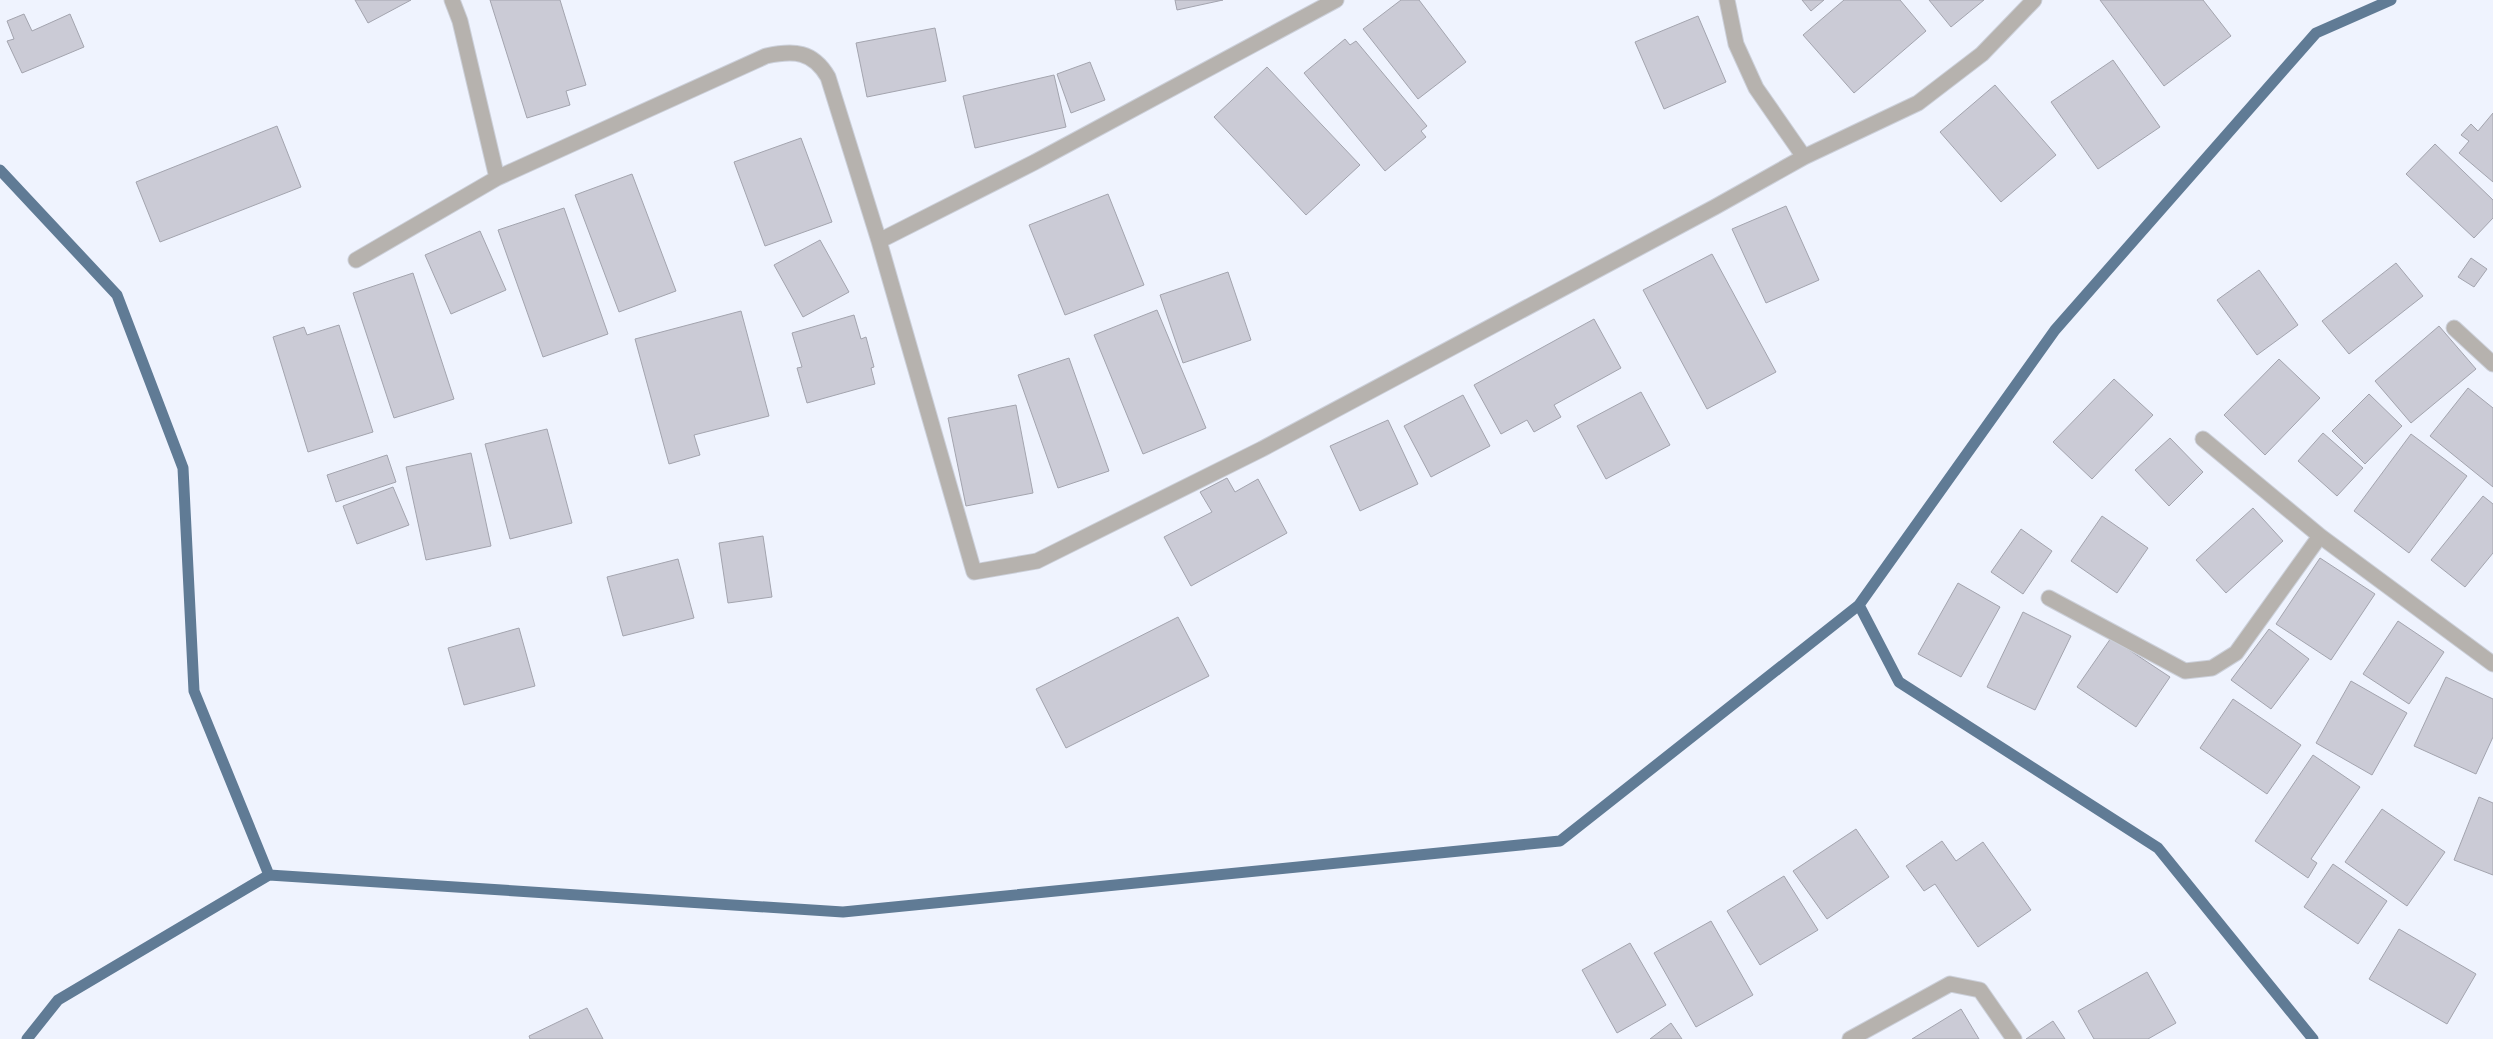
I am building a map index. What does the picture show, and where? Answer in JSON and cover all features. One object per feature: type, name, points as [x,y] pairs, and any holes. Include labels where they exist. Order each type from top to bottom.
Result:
[{"type":"street","points":[[452,0],[460,21],[497,178]]},
{"type":"street","points":[[879,241],[1035,162],[1336,0]]},
{"type":"street","points":[[1727,0],[1736,44],[1756,88],[1804,157]]},
{"type":"street","points":[[356,260],[497,178],[766,56],[786,52],[806,56],[820,64],[828,77],[879,241],[974,572],[1037,560],[1262,449],[1706,212],[1804,157],[1918,104],[1982,54],[2034,0]]},
{"type":"street","points":[[2454,328],[2493,364]]},
{"type":"street","points":[[2203,439],[2320,536],[2493,664]]},
{"type":"street","points":[[2049,598],[2185,671],[2212,668],[2236,653],[2320,536]]},
{"type":"street","points":[[1850,1039],[1950,984],[1980,990],[2014,1039]]},
{"type":"building","points":[[355,0],[411,0],[368,23]]},
{"type":"building","points":[[490,0],[560,0],[586,85],[566,91],[570,105],[527,118]]},
{"type":"building","points":[[1175,0],[1223,0],[1177,10]]},
{"type":"building","points":[[1401,0],[1419,0],[1466,62],[1418,99],[1363,29]]},
{"type":"building","points":[[1802,0],[1824,0],[1811,11]]},
{"type":"building","points":[[1844,0],[1900,0],[1926,31],[1854,93],[1803,35]]},
{"type":"building","points":[[1929,0],[1984,0],[1951,27]]},
{"type":"building","points":[[2100,0],[2203,0],[2231,36],[2164,86]]},
{"type":"building","points":[[24,14],[32,31],[70,14],[84,47],[22,73],[7,41],[14,39],[7,21]]},
{"type":"building","points":[[1698,16],[1726,82],[1664,109],[1635,42]]},
{"type":"building","points":[[935,28],[946,81],[867,97],[856,43]]},
{"type":"building","points":[[1345,39],[1350,45],[1356,41],[1427,126],[1421,131],[1426,137],[1385,171],[1304,73]]},
{"type":"building","points":[[2113,60],[2160,127],[2098,169],[2051,102]]},
{"type":"building","points":[[1090,62],[1105,100],[1071,113],[1057,74]]},
{"type":"building","points":[[1267,67],[1360,165],[1306,215],[1214,117]]},
{"type":"building","points":[[1054,75],[1066,127],[975,148],[963,96]]},
{"type":"building","points":[[1995,85],[2056,155],[2001,202],[1940,132]]},
{"type":"building","points":[[2493,113],[2493,182],[2459,153],[2469,141],[2461,135],[2471,124],[2478,131]]},
{"type":"building","points":[[277,126],[301,187],[160,242],[136,182]]},
{"type":"building","points":[[801,138],[832,222],[765,246],[734,162]]},
{"type":"building","points":[[2435,144],[2493,200],[2493,218],[2474,238],[2406,174]]},
{"type":"building","points":[[632,174],[676,291],[619,312],[575,195]]},
{"type":"building","points":[[1108,194],[1144,285],[1065,315],[1029,225]]},
{"type":"building","points":[[1786,206],[1819,280],[1766,303],[1732,229]]},
{"type":"building","points":[[564,208],[608,334],[543,357],[498,230]]},
{"type":"building","points":[[480,231],[506,290],[451,314],[425,255]]},
{"type":"building","points":[[820,240],[849,292],[803,317],[774,265]]},
{"type":"building","points":[[1712,254],[1776,372],[1707,409],[1643,290]]},
{"type":"building","points":[[2471,258],[2487,269],[2474,287],[2458,277]]},
{"type":"building","points":[[2396,263],[2423,296],[2349,354],[2322,321]]},
{"type":"building","points":[[2259,270],[2298,325],[2257,355],[2217,300]]},
{"type":"building","points":[[1228,272],[1251,340],[1183,363],[1160,295]]},
{"type":"building","points":[[413,273],[454,399],[394,418],[353,293]]},
{"type":"building","points":[[1157,310],[1206,428],[1143,454],[1094,335]]},
{"type":"building","points":[[741,311],[769,416],[694,435],[700,455],[669,464],[635,339]]},
{"type":"building","points":[[854,315],[861,339],[866,337],[874,367],[871,368],[875,384],[807,403],[797,368],[802,367],[792,333]]},
{"type":"building","points":[[1594,319],[1621,368],[1554,405],[1561,417],[1534,432],[1527,420],[1501,434],[1474,385]]},
{"type":"building","points":[[339,325],[373,432],[308,452],[273,337],[304,327],[307,335]]},
{"type":"building","points":[[2439,326],[2476,369],[2411,423],[2375,381]]},
{"type":"building","points":[[1069,358],[1109,471],[1058,488],[1018,375]]},
{"type":"building","points":[[2279,359],[2320,398],[2265,455],[2224,415]]},
{"type":"building","points":[[2114,379],[2153,415],[2092,479],[2053,442]]},
{"type":"building","points":[[2468,388],[2493,408],[2493,487],[2430,436]]},
{"type":"building","points":[[1641,392],[1670,445],[1606,479],[1577,426]]},
{"type":"building","points":[[2369,394],[2402,426],[2365,464],[2332,431]]},
{"type":"building","points":[[1463,395],[1490,446],[1431,477],[1404,426]]},
{"type":"building","points":[[1016,405],[1033,493],[966,506],[948,418]]},
{"type":"building","points":[[1388,420],[1418,484],[1360,511],[1330,446]]},
{"type":"building","points":[[547,429],[572,523],[510,539],[485,444]]},
{"type":"building","points":[[2323,433],[2363,468],[2337,496],[2298,461]]},
{"type":"building","points":[[2411,434],[2467,476],[2409,553],[2354,511]]},
{"type":"building","points":[[2170,438],[2203,472],[2169,506],[2135,470]]},
{"type":"building","points":[[471,453],[491,546],[426,560],[406,467]]},
{"type":"building","points":[[387,455],[396,482],[336,502],[327,475]]},
{"type":"building","points":[[1227,478],[1235,492],[1258,479],[1287,533],[1191,586],[1164,537],[1212,512],[1200,492]]},
{"type":"building","points":[[393,487],[409,525],[357,544],[343,506]]},
{"type":"building","points":[[2483,496],[2493,504],[2493,553],[2465,587],[2431,560]]},
{"type":"building","points":[[2253,508],[2283,541],[2226,593],[2196,560]]},
{"type":"building","points":[[2102,516],[2148,548],[2117,593],[2071,561]]},
{"type":"building","points":[[2021,529],[2052,551],[2023,594],[1991,572]]},
{"type":"building","points":[[763,536],[772,597],[728,603],[719,543]]},
{"type":"building","points":[[2320,558],[2375,594],[2331,660],[2276,624]]},
{"type":"building","points":[[678,559],[694,618],[623,636],[607,577]]},
{"type":"building","points":[[1958,583],[2000,607],[1961,677],[1918,654]]},
{"type":"building","points":[[2023,612],[2071,636],[2035,710],[1987,687]]},
{"type":"building","points":[[1178,617],[1209,676],[1066,748],[1036,689]]},
{"type":"building","points":[[2398,621],[2444,652],[2409,704],[2363,674]]},
{"type":"building","points":[[519,628],[535,686],[464,705],[448,648]]},
{"type":"building","points":[[2269,629],[2309,659],[2271,709],[2231,680]]},
{"type":"building","points":[[2111,638],[2170,677],[2136,727],[2077,687]]},
{"type":"building","points":[[2446,677],[2493,699],[2493,737],[2476,774],[2414,746]]},
{"type":"building","points":[[2351,681],[2407,713],[2372,775],[2316,743]]},
{"type":"building","points":[[2233,699],[2301,745],[2267,794],[2200,748]]},
{"type":"building","points":[[2313,755],[2360,787],[2311,859],[2317,863],[2308,878],[2255,841]]},
{"type":"building","points":[[2479,797],[2493,803],[2493,875],[2454,860]]},
{"type":"building","points":[[2382,809],[2445,852],[2407,906],[2345,862]]},
{"type":"building","points":[[1856,829],[1889,877],[1827,919],[1793,871]]},
{"type":"building","points":[[1942,841],[1956,861],[1983,842],[2031,910],[1978,947],[1935,884],[1924,891],[1906,866]]},
{"type":"building","points":[[2333,864],[2387,901],[2358,944],[2304,907]]},
{"type":"building","points":[[1784,876],[1818,930],[1760,965],[1727,911]]},
{"type":"building","points":[[1711,921],[1753,995],[1696,1027],[1654,953]]},
{"type":"building","points":[[2399,929],[2476,974],[2447,1024],[2369,979]]},
{"type":"building","points":[[1630,943],[1666,1005],[1617,1033],[1582,970]]},
{"type":"building","points":[[2147,972],[2176,1023],[2148,1039],[2094,1039],[2078,1011]]},
{"type":"building","points":[[587,1008],[603,1039],[530,1039],[529,1036]]},
{"type":"building","points":[[1961,1009],[1979,1039],[1912,1039]]},
{"type":"building","points":[[2053,1021],[2065,1039],[2026,1039]]},
{"type":"building","points":[[1671,1023],[1682,1039],[1650,1039]]},
{"type":"waterway","points":[[27,1039],[58,1000],[269,875],[843,912],[1560,841],[1859,605],[2055,330],[2316,33],[2391,0]]},
{"type":"waterway","points":[[0,170],[117,295],[183,468],[194,691],[269,875]]},
{"type":"waterway","points":[[1859,605],[1899,682],[2158,848],[2313,1039]]}]
